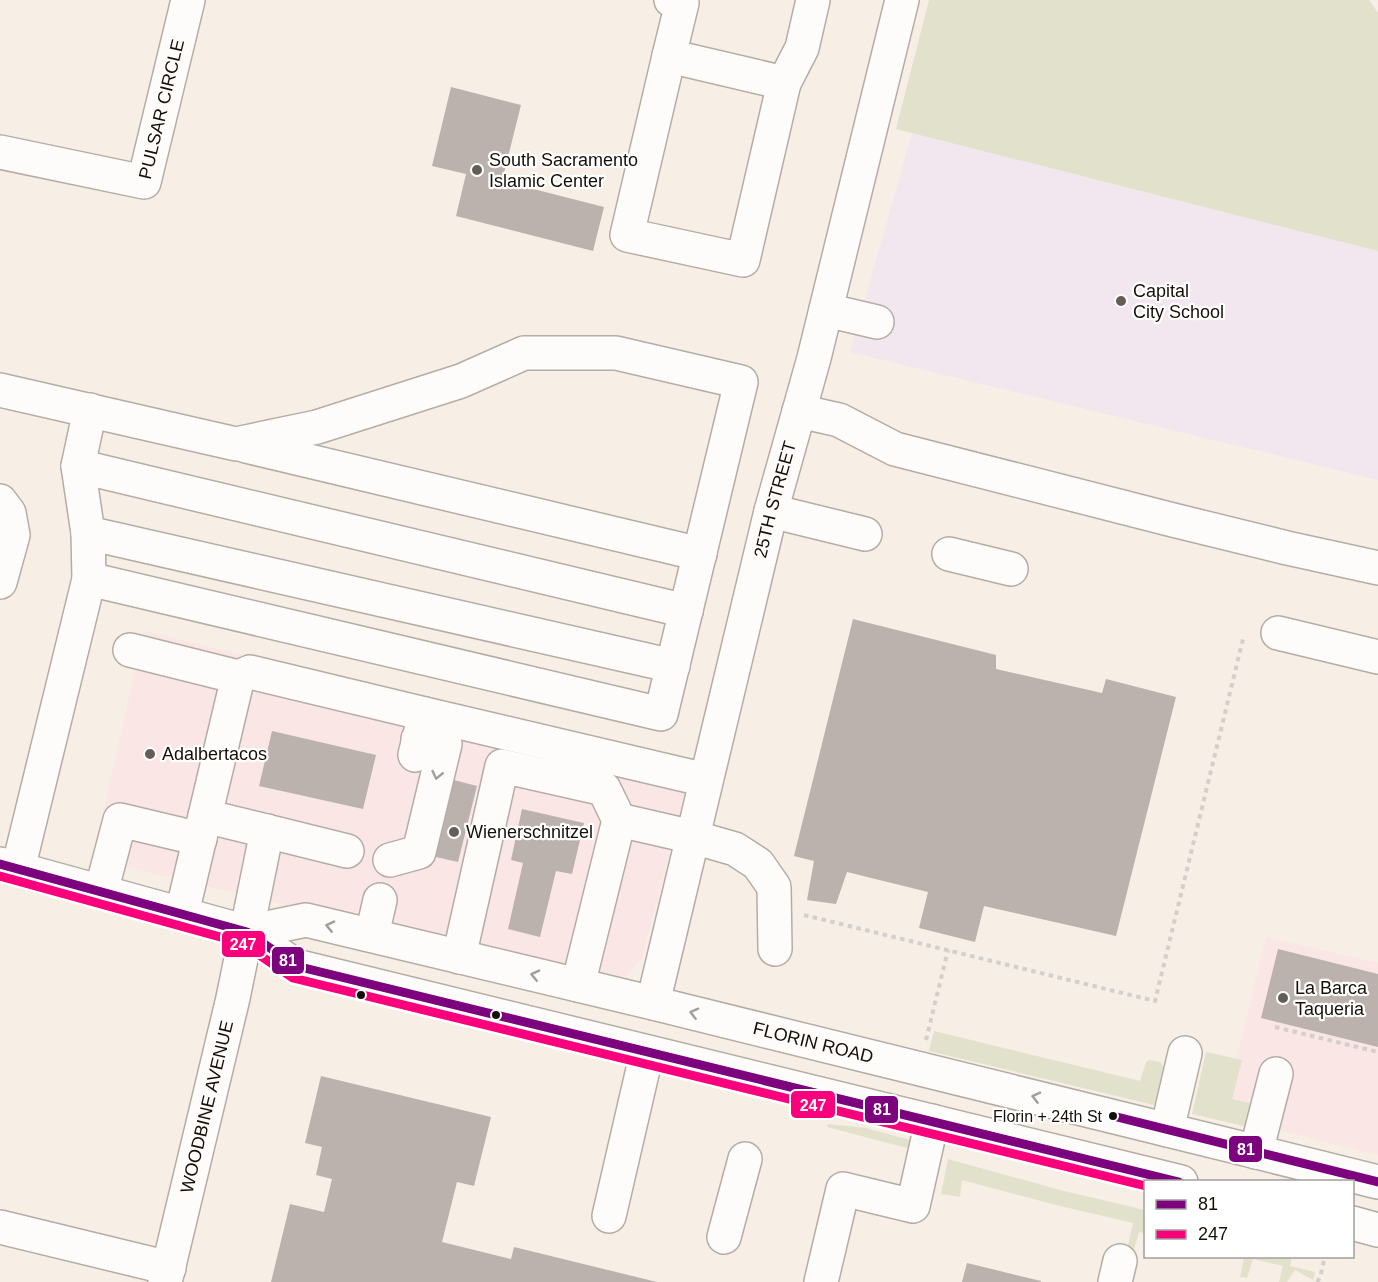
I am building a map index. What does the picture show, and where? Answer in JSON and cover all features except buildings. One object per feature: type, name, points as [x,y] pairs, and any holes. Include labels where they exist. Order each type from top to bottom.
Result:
[{"type":"main road","name":"PULSAR CIRCLE","points":[[0,152],[144,182],[188,0]]},
{"type":"main road","points":[[671,0],[682,3],[627,235],[742,260],[784,83],[802,48],[813,0]]},
{"type":"main road","name":"25TH STREET","points":[[653,1003],[771,511],[826,310],[902,0]]},
{"type":"main road","points":[[669,56],[784,83]]},
{"type":"main road","points":[[826,310],[877,322]]},
{"type":"main road","points":[[89,579],[661,714],[741,382],[616,353],[524,353],[461,381],[317,427],[236,444]]},
{"type":"main road","points":[[0,390],[700,554]]},
{"type":"main road","points":[[9,867],[89,579],[88,533],[78,466],[90,410]]},
{"type":"main road","points":[[799,411],[839,420],[895,449],[1173,520],[1378,568]]},
{"type":"main road","points":[[78,466],[686,611]]},
{"type":"main road","points":[[0,501],[9,513],[13,535],[0,582]]},
{"type":"main road","points":[[771,511],[865,534]]},
{"type":"main road","points":[[88,533],[673,666]]},
{"type":"main road","points":[[949,554],[1011,569]]},
{"type":"main road","points":[[1278,633],[1378,657]]},
{"type":"main road","points":[[130,650],[238,677],[250,672],[445,744],[419,852],[390,860]]},
{"type":"main road","points":[[182,913],[238,677]]},
{"type":"main road","points":[[419,736],[706,780]]},
{"type":"main road","points":[[459,957],[502,766],[604,789],[618,820],[578,985]]},
{"type":"main road","points":[[101,892],[120,820],[267,831],[347,851]]},
{"type":"main road","points":[[618,820],[735,849],[758,864],[774,887],[775,949]]},
{"type":"main road","name":"WOODBINE AVENUE","points":[[167,1275],[233,998],[267,831]]},
{"type":"main road","name":"FLORIN ROAD","points":[[9,867],[247,932],[296,966],[1173,1180]]},
{"type":"main road","points":[[372,935],[380,900]]},
{"type":"main road","name":"FLORIN ROAD","points":[[247,932],[306,920],[1378,1182]]},
{"type":"main road","points":[[548,1028],[653,1003]]},
{"type":"main road","points":[[609,1216],[647,1052],[771,1032]]},
{"type":"main road","points":[[1167,1130],[1185,1053]]},
{"type":"main road","points":[[1256,1152],[1276,1074]]},
{"type":"main road","points":[[821,1282],[843,1189],[913,1206],[932,1121]]},
{"type":"main road","points":[[724,1237],[745,1159]]},
{"type":"main road","points":[[1354,1223],[1378,1230]]},
{"type":"main road","points":[[0,1227],[167,1275]]},
{"type":"path","points":[[800,914],[1155,1001],[1243,639]]},
{"type":"path","points":[[925,1042],[948,951]]},
{"type":"path","points":[[1275,1027],[1378,1052]]},
{"type":"path","points":[[1317,1282],[1325,1258]]},
{"type":"shaded area","name":"Capital City School","points":[[912,133],[1378,251],[1378,480],[850,352]]},
{"type":"shaded area","points":[[144,631],[692,765],[642,958],[627,975],[607,981],[93,859]]},
{"type":"shaded area","points":[[1266,937],[1378,963],[1378,1155],[1223,1116]]},
{"type":"green space","points":[[929,0],[1369,0],[1378,13],[1378,251],[896,129]]},
{"type":"green space","points":[[934,1031],[1140,1081],[1146,1062],[1150,1060],[1160,1062],[1164,1067],[1154,1105],[929,1051]]},
{"type":"green space","points":[[1206,1052],[1242,1060],[1232,1099],[1253,1104],[1248,1127],[1192,1114]]},
{"type":"green space","points":[[828,1124],[866,1128],[910,1140],[911,1149],[827,1127]]},
{"type":"green space","points":[[948,1159],[1060,1190],[1144,1210],[1144,1233],[1139,1232],[1134,1250],[1127,1249],[1133,1223],[962,1180],[960,1197],[941,1194]]},
{"type":"green space","points":[[1244,1258],[1292,1258],[1290,1266],[1315,1272],[1313,1280],[1295,1270],[1287,1282],[1279,1282],[1283,1266],[1253,1259],[1247,1278],[1240,1277]]},
{"type":"transit line","name":"81","points":[[0,864],[247,932],[296,966],[1171,1180]]},
{"type":"transit line","name":"247","points":[[0,876],[242,943],[293,978],[1144,1186]]},
{"type":"transit line","name":"81","points":[[1113,1116],[1378,1182]]},
{"type":"place","name":"South Sacramento Islamic Center","points":[[477,170]]},
{"type":"place","name":"Capital City School","points":[[1121,301]]},
{"type":"place","name":"Adalbertacos","points":[[150,754]]},
{"type":"place","name":"Wienerschnitzel","points":[[454,832]]},
{"type":"place","name":"La Barca Taqueria","points":[[1283,998]]},
{"type":"place","name":"Florin + 24th St","points":[[1113,1116]]}]
